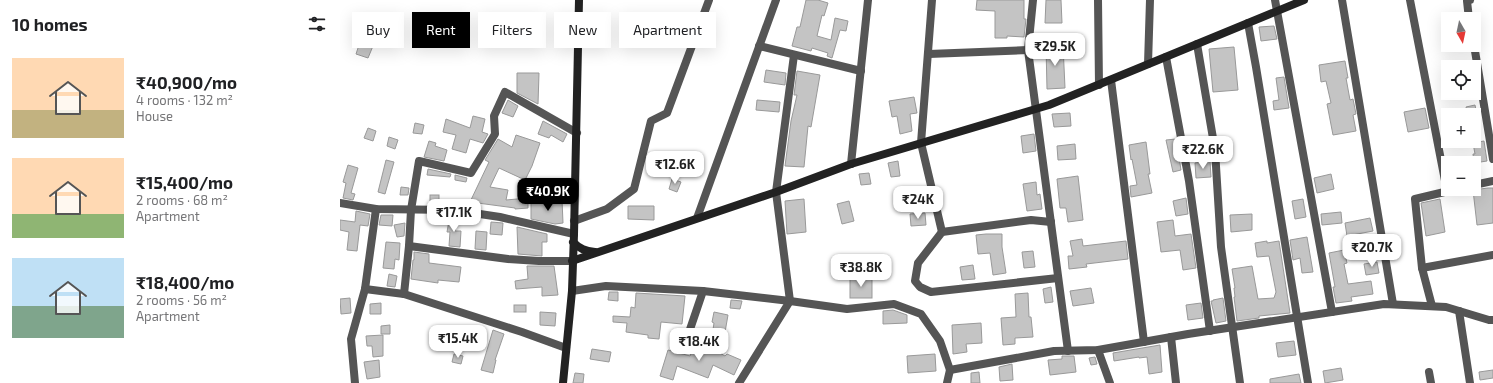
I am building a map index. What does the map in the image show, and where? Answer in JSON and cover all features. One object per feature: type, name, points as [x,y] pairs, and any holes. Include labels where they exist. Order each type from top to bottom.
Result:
[{"type":"street","points":[[562,383],[572,291],[580,0]]},
{"type":"street","points":[[574,221],[606,209],[634,189],[651,121],[667,114],[709,0]]},
{"type":"street","points":[[697,218],[776,0]]},
{"type":"street","points":[[851,164],[868,0]]},
{"type":"street","points":[[932,0],[921,143],[942,232]]},
{"type":"street","points":[[1033,0],[1028,50],[1068,351]]},
{"type":"street","points":[[1098,0],[1098,85]]},
{"type":"street","points":[[1148,64],[1150,0]]},
{"type":"street","points":[[1275,0],[1332,312]]},
{"type":"street","points":[[409,246],[523,260],[572,261],[776,192],[851,164],[1049,105],[1304,0]]},
{"type":"street","points":[[1342,0],[1393,304]]},
{"type":"street","points":[[1410,0],[1441,160]]},
{"type":"street","points":[[1468,12],[1467,1],[1470,0]]},
{"type":"street","points":[[1248,23],[1308,383]]},
{"type":"street","points":[[1197,44],[1215,150],[1222,247],[1240,383]]},
{"type":"street","points":[[759,46],[861,71]]},
{"type":"street","points":[[929,54],[1028,50]]},
{"type":"street","points":[[1475,52],[1493,159]]},
{"type":"street","points":[[739,383],[790,301],[776,192],[794,55]]},
{"type":"street","points":[[1166,57],[1189,181],[1210,331]]},
{"type":"street","points":[[1111,80],[1144,342]]},
{"type":"street","points":[[404,294],[411,210],[419,161],[471,173],[495,134],[494,116],[505,92],[577,133]]},
{"type":"street","points":[[1481,184],[1493,181]]},
{"type":"street","points":[[1432,306],[1422,268],[1415,199],[1441,192]]},
{"type":"street","points":[[340,203],[376,209],[453,210],[484,215],[574,238],[580,248],[598,252]]},
{"type":"street","points":[[355,383],[351,339],[365,290],[376,209]]},
{"type":"street","points":[[1051,222],[1031,220],[942,232],[918,263],[915,281],[920,287],[931,292],[1058,278]]},
{"type":"street","points":[[1422,268],[1493,255]]},
{"type":"street","points":[[572,291],[606,286],[703,291],[790,301],[846,310],[894,304],[921,314],[940,341],[950,370],[947,383]]},
{"type":"street","points":[[365,290],[404,294],[522,332],[566,348]]},
{"type":"street","points":[[684,347],[703,291]]},
{"type":"street","points":[[950,370],[1054,351],[1098,350],[1233,327],[1384,304],[1446,307],[1493,320]]},
{"type":"street","points":[[1459,311],[1470,383]]},
{"type":"street","points":[[1171,337],[1176,383]]},
{"type":"street","points":[[1098,350],[1110,383]]},
{"type":"street","points":[[1429,372],[1431,383]]},
{"type":"building","points":[[806,0],[818,0],[828,3],[824,16],[822,15],[817,36],[831,40],[835,18],[848,21],[846,31],[840,30],[832,58],[827,56],[828,53],[812,48],[811,51],[792,46],[797,27],[800,27]]},
{"type":"building","points":[[977,0],[1024,0],[1024,19],[1026,19],[1024,37],[1007,36],[1007,38],[995,38],[995,11],[976,10]]},
{"type":"building","points":[[1046,0],[1061,0],[1062,23],[1045,23]]},
{"type":"building","points":[[1274,26],[1277,39],[1261,41],[1259,27]]},
{"type":"building","points":[[1063,45],[1065,88],[1047,89],[1046,46]]},
{"type":"building","points":[[1234,47],[1238,90],[1213,92],[1209,49]]},
{"type":"building","points":[[358,48],[372,48],[368,58],[356,54]]},
{"type":"building","points":[[1345,61],[1350,100],[1353,99],[1356,114],[1353,115],[1356,131],[1333,135],[1327,104],[1331,103],[1326,81],[1321,82],[1319,65]]},
{"type":"building","points":[[766,70],[786,73],[785,85],[764,82]]},
{"type":"building","points":[[797,71],[820,75],[811,127],[808,126],[804,167],[785,166],[791,121],[797,95],[794,95]]},
{"type":"building","points":[[517,73],[539,73],[538,104],[517,93]]},
{"type":"building","points":[[1284,77],[1289,108],[1274,110],[1273,101],[1279,100],[1276,78]]},
{"type":"building","points":[[914,97],[917,113],[910,114],[912,131],[900,134],[897,116],[892,117],[889,101]]},
{"type":"building","points":[[508,100],[518,106],[513,117],[502,113]]},
{"type":"building","points":[[757,100],[780,102],[779,112],[756,110]]},
{"type":"building","points":[[1475,105],[1476,108],[1466,108]]},
{"type":"building","points":[[1425,108],[1429,128],[1408,132],[1404,112]]},
{"type":"building","points":[[1070,113],[1071,126],[1054,127],[1052,114]]},
{"type":"building","points":[[473,116],[485,119],[482,132],[488,134],[483,143],[470,139],[466,153],[452,149],[456,135],[443,132],[446,119],[470,128]]},
{"type":"building","points":[[543,121],[567,134],[563,142],[551,135],[549,138],[538,134]]},
{"type":"building","points":[[415,123],[424,125],[422,134],[413,133]]},
{"type":"building","points":[[368,128],[376,131],[373,141],[364,138]]},
{"type":"building","points":[[1034,134],[1036,151],[1023,153],[1021,136]]},
{"type":"building","points":[[516,135],[540,143],[532,166],[525,180],[499,168],[490,187],[508,190],[506,200],[528,198],[528,208],[515,209],[470,202],[489,162],[485,160],[498,139],[512,147]]},
{"type":"building","points":[[389,137],[398,140],[395,149],[387,146]]},
{"type":"building","points":[[1176,139],[1181,170],[1173,172],[1166,140]]},
{"type":"building","points":[[429,141],[436,143],[435,146],[447,150],[444,161],[424,157]]},
{"type":"building","points":[[1484,141],[1487,161],[1481,162],[1481,156],[1473,156],[1473,154],[1475,154],[1474,148],[1481,148],[1481,142]]},
{"type":"building","points":[[1146,142],[1150,174],[1148,174],[1152,193],[1131,197],[1130,186],[1137,185],[1129,145]]},
{"type":"building","points":[[1075,144],[1076,159],[1058,160],[1057,146]]},
{"type":"building","points":[[656,153],[671,156],[668,170],[653,167]]},
{"type":"building","points":[[386,160],[394,162],[385,194],[378,192]]},
{"type":"building","points":[[898,161],[900,176],[891,177],[888,163]]},
{"type":"building","points":[[1210,161],[1211,177],[1196,178],[1195,163]]},
{"type":"building","points":[[348,165],[358,168],[351,193],[355,194],[353,200],[343,198],[346,183],[343,182]]},
{"type":"building","points":[[428,169],[451,174],[450,177],[427,175]]},
{"type":"building","points":[[869,173],[871,184],[861,185],[859,174]]},
{"type":"building","points":[[1331,174],[1334,189],[1317,193],[1314,178]]},
{"type":"building","points":[[455,175],[467,178],[466,182],[455,180]]},
{"type":"building","points":[[1078,176],[1083,220],[1068,222],[1066,208],[1060,208],[1057,179]]},
{"type":"building","points":[[672,179],[681,182],[677,192],[669,189]]},
{"type":"building","points":[[1036,182],[1037,195],[1040,194],[1042,209],[1027,211],[1023,184]]},
{"type":"building","points":[[401,187],[409,188],[408,195],[400,195]]},
{"type":"building","points":[[1493,188],[1493,223],[1477,225],[1474,196],[1481,196],[1481,189]]},
{"type":"building","points":[[430,195],[439,195],[439,204],[430,204]]},
{"type":"building","points":[[1186,198],[1188,214],[1176,216],[1173,201]]},
{"type":"building","points":[[804,199],[806,232],[787,234],[785,201]]},
{"type":"building","points":[[1303,199],[1306,217],[1295,219],[1292,201]]},
{"type":"building","points":[[1440,199],[1445,232],[1426,236],[1421,203]]},
{"type":"building","points":[[562,200],[563,223],[555,224],[531,219],[531,202]]},
{"type":"building","points":[[849,201],[854,221],[842,224],[837,204]]},
{"type":"building","points":[[628,206],[654,206],[654,220],[628,219]]},
{"type":"building","points":[[356,211],[370,214],[368,226],[360,225],[357,251],[347,250],[349,232],[340,230],[340,220],[355,222]]},
{"type":"building","points":[[1341,212],[1342,223],[1322,225],[1321,214]]},
{"type":"building","points":[[925,213],[926,225],[911,226],[910,214]]},
{"type":"building","points":[[1252,214],[1252,230],[1231,232],[1230,215]]},
{"type":"building","points":[[381,215],[393,215],[392,226],[379,225]]},
{"type":"building","points":[[450,215],[457,216],[455,231],[461,231],[460,247],[449,246],[450,232],[447,232]]},
{"type":"building","points":[[1370,218],[1373,231],[1347,236],[1345,223]]},
{"type":"building","points":[[1173,220],[1175,236],[1191,234],[1196,268],[1183,270],[1180,250],[1161,252],[1157,222]]},
{"type":"building","points":[[491,222],[503,223],[502,235],[490,234]]},
{"type":"building","points":[[405,223],[404,236],[397,237],[394,225]]},
{"type":"building","points":[[517,227],[547,234],[547,242],[542,242],[542,256],[518,254]]},
{"type":"building","points":[[476,231],[487,232],[486,250],[475,249]]},
{"type":"building","points":[[1002,234],[1002,247],[1006,273],[993,275],[990,253],[978,254],[976,235]]},
{"type":"building","points":[[1307,237],[1313,272],[1302,273],[1300,258],[1293,260],[1290,240]]},
{"type":"building","points":[[1082,239],[1083,246],[1126,241],[1128,259],[1086,264],[1087,267],[1069,269],[1068,256],[1073,256],[1070,241]]},
{"type":"building","points":[[1267,241],[1267,243],[1279,241],[1290,313],[1259,316],[1259,318],[1237,321],[1232,269],[1252,266],[1258,299],[1274,298],[1276,292],[1269,256],[1257,257],[1255,243]]},
{"type":"building","points":[[386,242],[400,243],[399,260],[395,259],[394,269],[383,268]]},
{"type":"building","points":[[1344,250],[1347,263],[1344,264],[1348,284],[1371,281],[1373,294],[1351,297],[1352,301],[1336,303],[1333,287],[1335,287],[1329,253]]},
{"type":"building","points":[[1033,251],[1035,267],[1024,268],[1022,252]]},
{"type":"building","points":[[414,252],[429,254],[429,263],[461,267],[459,282],[438,280],[438,283],[411,279]]},
{"type":"building","points":[[1377,262],[1379,273],[1366,275],[1364,264]]},
{"type":"building","points":[[973,265],[975,279],[962,280],[960,267]]},
{"type":"building","points":[[527,266],[554,266],[558,295],[542,296],[542,287],[516,289],[515,281],[528,279]]},
{"type":"building","points":[[389,274],[397,276],[395,287],[387,286]]},
{"type":"building","points":[[850,277],[872,277],[872,298],[850,298]]},
{"type":"building","points":[[1051,287],[1053,302],[1045,303],[1043,289]]},
{"type":"building","points":[[1091,288],[1094,303],[1073,306],[1070,291]]},
{"type":"building","points":[[609,292],[618,292],[618,301],[608,300]]},
{"type":"building","points":[[636,293],[685,296],[682,324],[661,322],[659,339],[648,338],[648,335],[626,332],[627,323],[613,322],[613,316],[630,317],[631,307],[635,308]]},
{"type":"building","points":[[1028,293],[1029,317],[1031,317],[1033,337],[1015,338],[1015,344],[1003,345],[1001,318],[1016,317],[1015,294]]},
{"type":"building","points":[[350,298],[351,313],[341,314],[340,299]]},
{"type":"building","points":[[1223,298],[1226,321],[1216,323],[1211,301]]},
{"type":"building","points":[[731,300],[742,301],[740,309],[730,308]]},
{"type":"building","points":[[381,303],[381,314],[370,314],[370,304]]},
{"type":"building","points":[[1201,303],[1203,318],[1188,320],[1186,305]]},
{"type":"building","points":[[514,305],[526,305],[526,312],[514,312]]},
{"type":"building","points":[[893,310],[907,315],[907,323],[883,324],[883,311]]},
{"type":"building","points":[[540,312],[556,313],[555,326],[540,325]]},
{"type":"building","points":[[714,312],[728,315],[724,338],[712,336]]},
{"type":"building","points":[[981,323],[982,343],[966,344],[967,352],[953,354],[952,325]]},
{"type":"building","points":[[390,325],[390,334],[381,334],[381,326]]},
{"type":"building","points":[[493,330],[504,334],[495,360],[493,373],[481,370]]},
{"type":"building","points":[[383,335],[383,356],[373,357],[372,346],[367,346],[366,336]]},
{"type":"building","points":[[697,340],[725,356],[727,354],[741,360],[734,375],[713,365],[708,378],[677,366],[673,380],[660,376],[668,350],[690,356]]},
{"type":"building","points":[[1294,341],[1296,355],[1278,357],[1276,343]]},
{"type":"building","points":[[1160,345],[1162,372],[1149,374],[1147,357],[1114,361],[1113,353]]},
{"type":"building","points":[[592,349],[611,352],[609,362],[590,359]]},
{"type":"building","points":[[454,354],[463,356],[461,364],[452,362]]},
{"type":"building","points":[[935,354],[936,371],[908,373],[907,356]]},
{"type":"building","points":[[1062,356],[1074,356],[1076,372],[1050,375],[1048,360],[1062,359]]},
{"type":"building","points":[[1095,357],[1097,364],[1091,365],[1089,358]]},
{"type":"building","points":[[379,360],[380,377],[367,379],[364,362]]},
{"type":"building","points":[[1012,364],[1013,380],[1000,381],[999,367]]},
{"type":"building","points":[[1341,368],[1343,380],[1325,383],[1323,371]]},
{"type":"building","points":[[1493,370],[1493,378],[1480,380],[1479,372]]},
{"type":"building","points":[[979,372],[980,383],[971,383],[971,373]]},
{"type":"building","points":[[575,373],[584,374],[583,383],[573,383]]},
{"type":"building","points":[[1299,374],[1301,383],[1270,383],[1270,379]]}]
